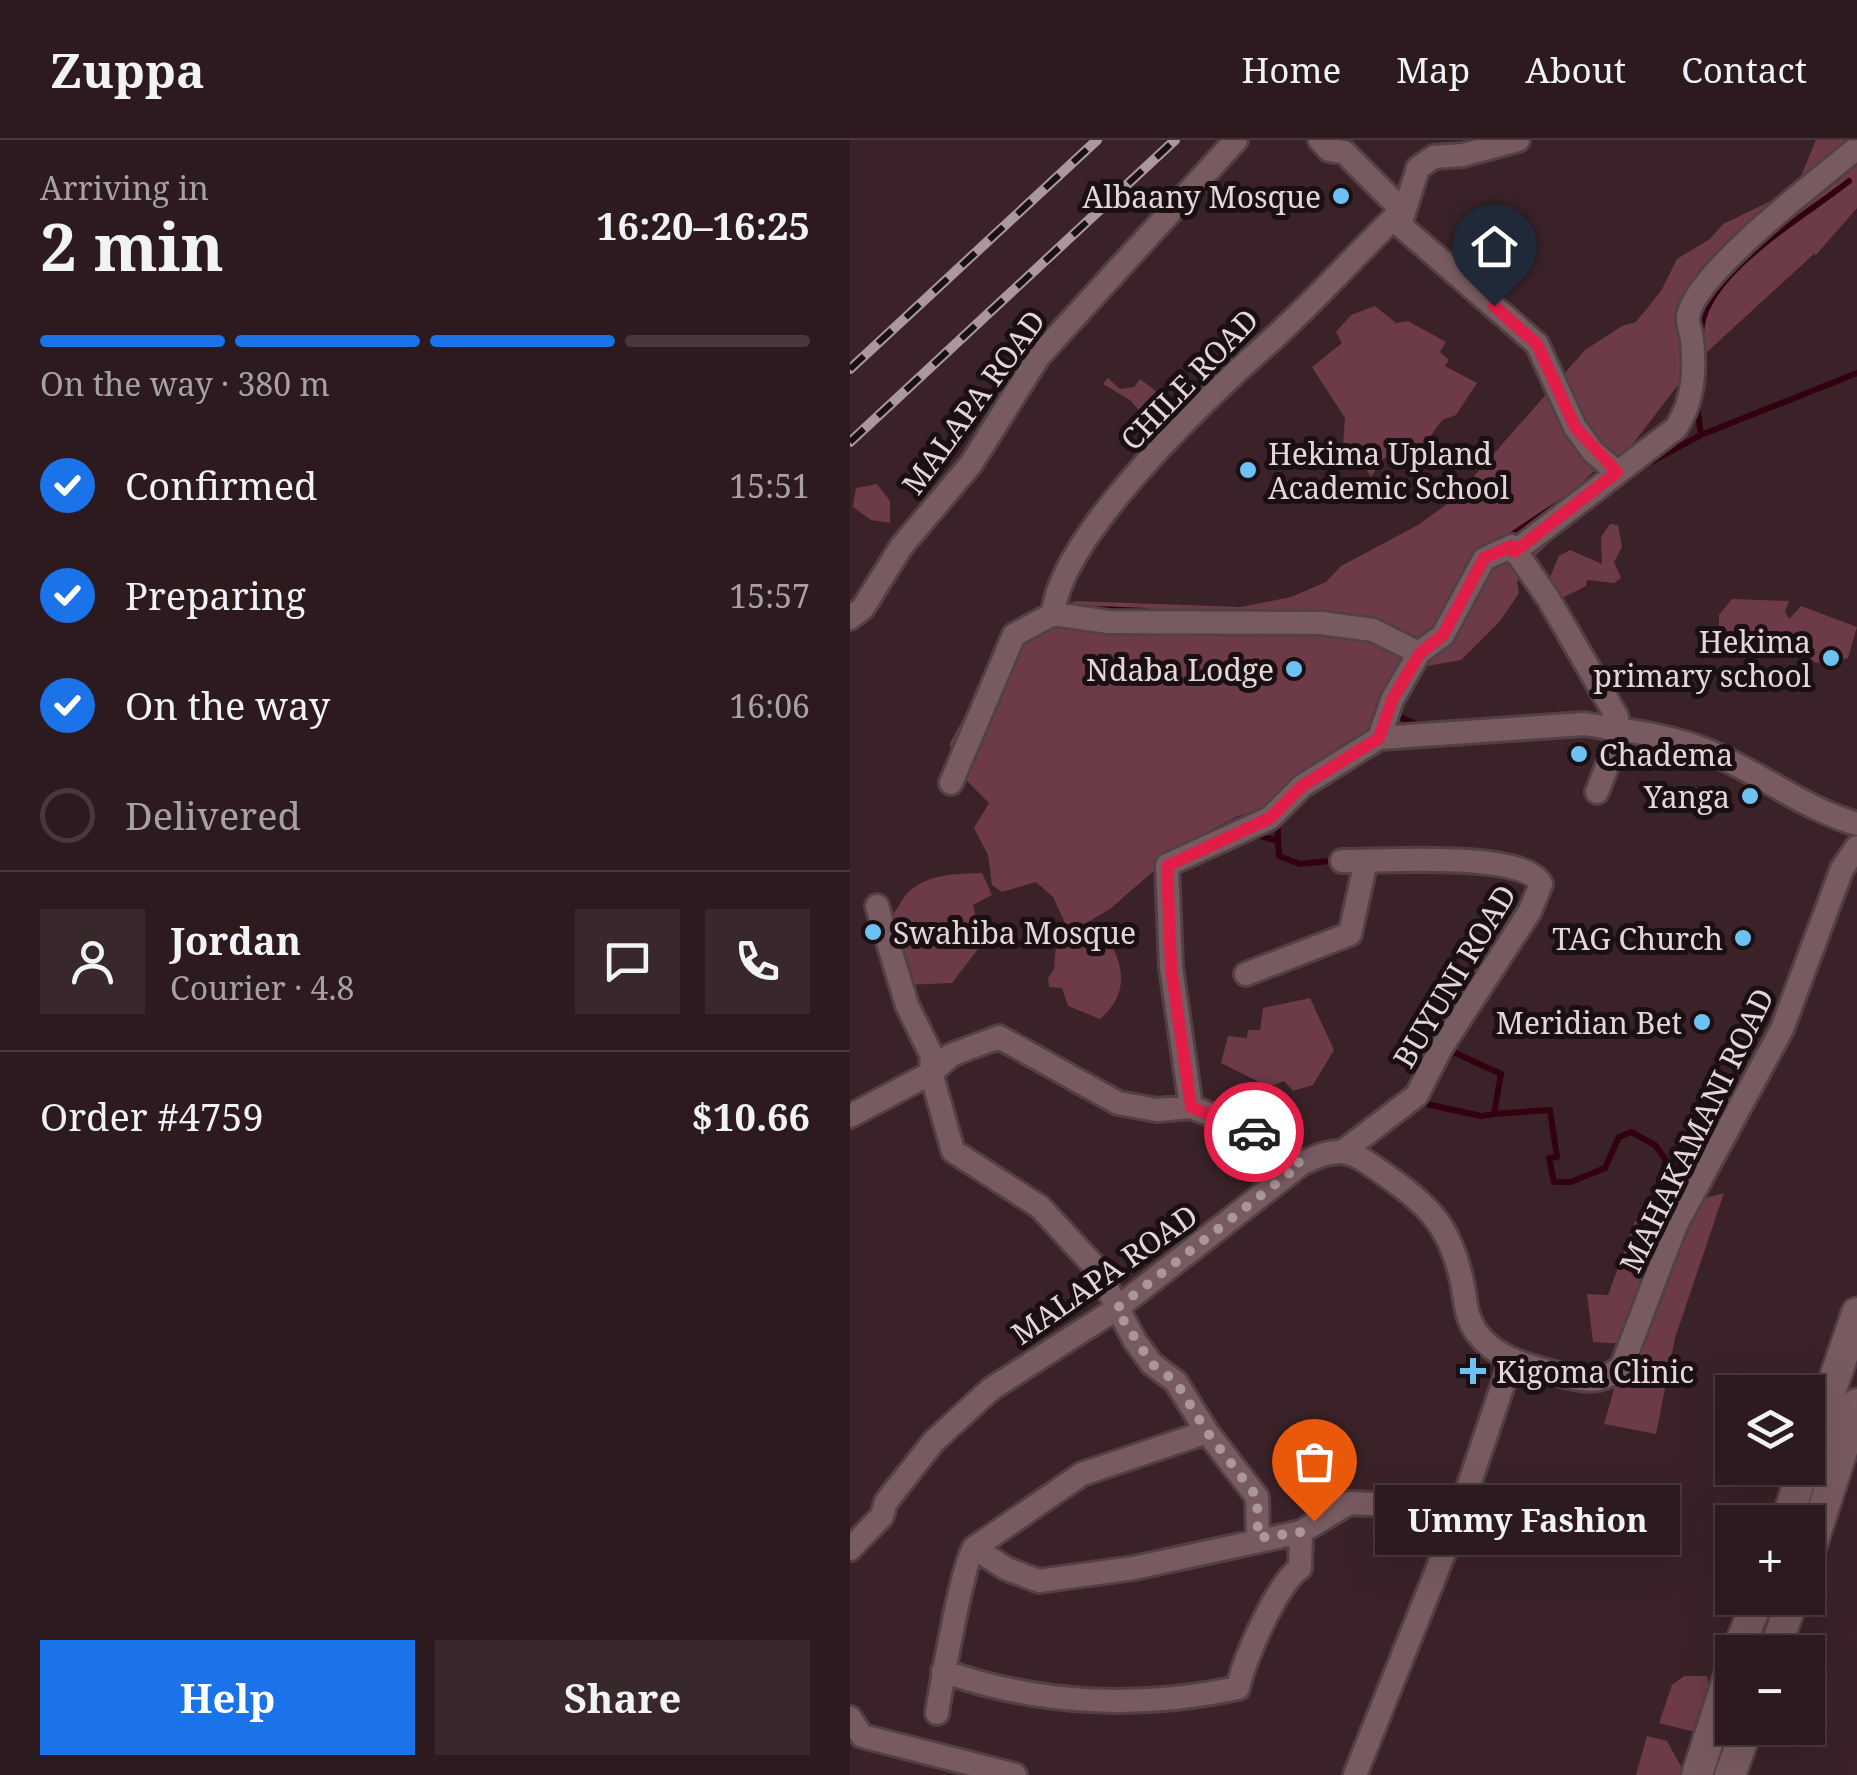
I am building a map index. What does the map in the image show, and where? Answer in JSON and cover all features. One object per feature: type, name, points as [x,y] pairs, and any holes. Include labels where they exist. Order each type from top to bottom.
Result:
[{"type":"main road","points":[[1825,1453],[1857,1313]]},
{"type":"main road","points":[[1825,1453],[1857,1404]]},
{"type":"main road","points":[[1696,1775],[1715,1718]]},
{"type":"main road","points":[[1730,1775],[1741,1745]]},
{"type":"street","name":"MALAPA ROAD","points":[[850,618],[863,608],[901,547],[971,464],[1038,356],[1236,140]]},
{"type":"street","points":[[1320,140],[1329,150],[1344,152],[1402,210],[1400,224],[1537,344],[1575,427],[1617,472]]},
{"type":"street","name":"CHILE ROAD","points":[[1053,614],[1054,598],[1093,530],[1176,428],[1402,210],[1418,168],[1434,158],[1518,140]]},
{"type":"street","points":[[1514,552],[1676,428],[1688,410],[1694,361],[1688,316],[1716,270],[1857,148]]},
{"type":"street","points":[[1379,738],[1392,700],[1420,653],[1443,635],[1484,558],[1512,546],[1548,598],[1617,717],[1613,753],[1597,792]]},
{"type":"street","points":[[951,783],[1014,636],[1053,614],[1109,622],[1321,623],[1373,630],[1420,653]]},
{"type":"street","points":[[1191,1107],[1171,967],[1167,866],[1270,818],[1302,786],[1379,738],[1584,724],[1614,729],[1706,750],[1771,782],[1817,812],[1857,824]]},
{"type":"street","name":"MAHAKAMANI ROAD","points":[[1511,1361],[1584,1381],[1602,1379],[1622,1366],[1676,1225],[1782,1028],[1842,869],[1857,847]]},
{"type":"street","name":"BUYUNI ROAD","points":[[1246,974],[1350,934],[1354,861],[1458,860],[1530,872],[1541,884],[1530,911],[1441,1048],[1416,1095],[1346,1150]]},
{"type":"street","points":[[877,906],[906,1005],[932,1056],[931,1073],[954,1151],[1040,1206],[1097,1269],[1116,1309],[1152,1364],[1176,1382],[1207,1432],[1257,1497],[1258,1538]]},
{"type":"street","points":[[850,1116],[931,1073],[951,1055],[999,1038],[1134,1109],[1191,1107],[1254,1132],[1301,1164]]},
{"type":"street","name":"MALAPA ROAD","points":[[850,1549],[882,1516],[886,1502],[934,1442],[978,1400],[1116,1309],[1301,1164],[1346,1150]]},
{"type":"street","points":[[1346,1150],[1429,1206],[1453,1252],[1466,1314],[1479,1336],[1511,1361],[1456,1522],[1355,1775]]},
{"type":"street","points":[[938,1713],[967,1556],[974,1548],[1082,1474],[1207,1432]]},
{"type":"street","points":[[974,1548],[1006,1569],[1039,1581],[1134,1568],[1258,1538],[1301,1532],[1342,1504],[1412,1506],[1456,1522]]},
{"type":"street","points":[[943,1671],[1039,1694],[1114,1703],[1178,1701],[1238,1688],[1243,1662],[1258,1643],[1288,1576],[1300,1568],[1301,1532]]},
{"type":"street","points":[[850,1718],[862,1736],[1015,1775]]},
{"type":"shaded area","points":[[1816,140],[1857,140],[1857,208],[1815,256],[1694,364],[1580,513],[1531,560],[1517,582],[1519,593],[1500,621],[1461,660],[1405,670],[1391,714],[1302,775],[1265,808],[1238,816],[1186,843],[1110,909],[1081,926],[1093,951],[1112,946],[1120,966],[1121,985],[1114,1003],[1100,1019],[1068,1006],[1062,988],[1049,987],[1048,978],[1054,969],[1056,945],[1071,936],[1053,897],[1036,882],[1002,892],[992,885],[988,855],[974,828],[989,803],[953,767],[950,743],[979,690],[1036,614],[1076,601],[1241,607],[1291,597],[1326,582],[1341,566],[1418,525],[1454,499],[1585,350],[1622,326],[1636,322],[1661,291],[1677,259],[1710,239],[1723,224],[1771,201],[1801,176]]},
{"type":"shaded area","points":[[1375,306],[1396,323],[1408,321],[1446,342],[1440,352],[1449,360],[1445,366],[1477,383],[1456,415],[1442,420],[1410,465],[1384,458],[1371,477],[1354,449],[1343,446],[1345,418],[1312,367],[1342,343],[1336,332],[1351,315]]},
{"type":"shaded area","points":[[1108,378],[1120,389],[1134,387],[1140,379],[1172,403],[1150,423],[1130,400],[1103,384]]},
{"type":"shaded area","points":[[877,484],[890,501],[890,523],[871,520],[853,507],[856,488]]},
{"type":"shaded area","points":[[1610,524],[1618,525],[1622,547],[1614,562],[1621,578],[1614,583],[1587,580],[1586,586],[1560,599],[1549,579],[1559,556],[1570,550],[1602,564],[1601,537]]},
{"type":"shaded area","points":[[1732,599],[1789,601],[1785,611],[1789,619],[1801,606],[1857,627],[1848,658],[1822,664],[1719,636],[1719,615]]},
{"type":"shaded area","points":[[982,873],[992,895],[973,905],[982,944],[952,983],[906,985],[886,919],[908,893],[928,880]]},
{"type":"shaded area","points":[[1310,998],[1334,1050],[1313,1085],[1293,1091],[1284,1081],[1269,1087],[1221,1063],[1228,1036],[1247,1038],[1248,1030],[1260,1030],[1263,1008]]},
{"type":"shaded area","points":[[1724,1193],[1675,1338],[1656,1434],[1604,1424],[1627,1344],[1593,1342],[1587,1294],[1608,1295],[1637,1216]]},
{"type":"shaded area","points":[[1684,1676],[1707,1676],[1712,1698],[1699,1733],[1659,1723],[1672,1685]]},
{"type":"shaded area","points":[[1647,1736],[1667,1741],[1683,1770],[1681,1775],[1636,1775]]},
{"type":"waterway","points":[[1701,334],[1706,312],[1736,268],[1849,181]]},
{"type":"waterway","points":[[1643,466],[1701,435],[1857,373]]},
{"type":"waterway","points":[[1697,406],[1701,435]]},
{"type":"waterway","points":[[1507,538],[1576,492],[1605,466]]},
{"type":"waterway","points":[[1098,609],[1146,611]]},
{"type":"waterway","points":[[1391,722],[1400,717],[1420,726]]},
{"type":"waterway","points":[[1254,834],[1278,841],[1278,820]]},
{"type":"waterway","points":[[1278,842],[1279,856],[1300,864],[1339,860]]},
{"type":"waterway","points":[[1448,1046],[1449,1050],[1501,1074],[1494,1114],[1550,1110],[1557,1157],[1549,1158],[1554,1182],[1571,1182],[1605,1168],[1619,1137],[1631,1132],[1655,1145],[1666,1160],[1657,1191],[1660,1195],[1708,1123]]},
{"type":"waterway","points":[[1425,1094],[1426,1104],[1481,1116],[1494,1114]]},
{"type":"railway","points":[[850,369],[1097,140]]},
{"type":"railway","points":[[850,442],[1175,140]]},
{"type":"way so far","points":[[1254,1132],[1286,1150],[1301,1164],[1116,1309],[1152,1364],[1176,1382],[1207,1432],[1257,1497],[1258,1538],[1301,1532],[1314,1521]]},
{"type":"place","name":"Albaany Mosque","points":[[1341,196]]},
{"type":"place","name":"Hekima Upland Academic School","points":[[1248,470]]},
{"type":"place","name":"Hekima primary school","points":[[1831,658]]},
{"type":"place","name":"Ndaba Lodge","points":[[1294,669]]},
{"type":"place","name":"Chadema","points":[[1579,754]]},
{"type":"place","name":"Yanga","points":[[1750,796]]},
{"type":"place","name":"Swahiba Mosque","points":[[873,932]]},
{"type":"place","name":"TAG Church","points":[[1743,938]]},
{"type":"place","name":"Meridian Bet","points":[[1702,1022]]},
{"type":"place","name":"Kigoma Clinic","points":[[1473,1371]]},
{"type":"place","name":"Ummy Fashion","points":[[1314,1521]]},
{"type":"route","points":[[1254,1132],[1191,1107],[1171,967],[1167,866],[1172,859],[1270,818],[1302,786],[1379,738],[1392,700],[1420,653],[1443,635],[1484,558],[1512,546],[1514,552],[1617,472],[1594,452],[1575,427],[1537,344],[1494,306]]}]
